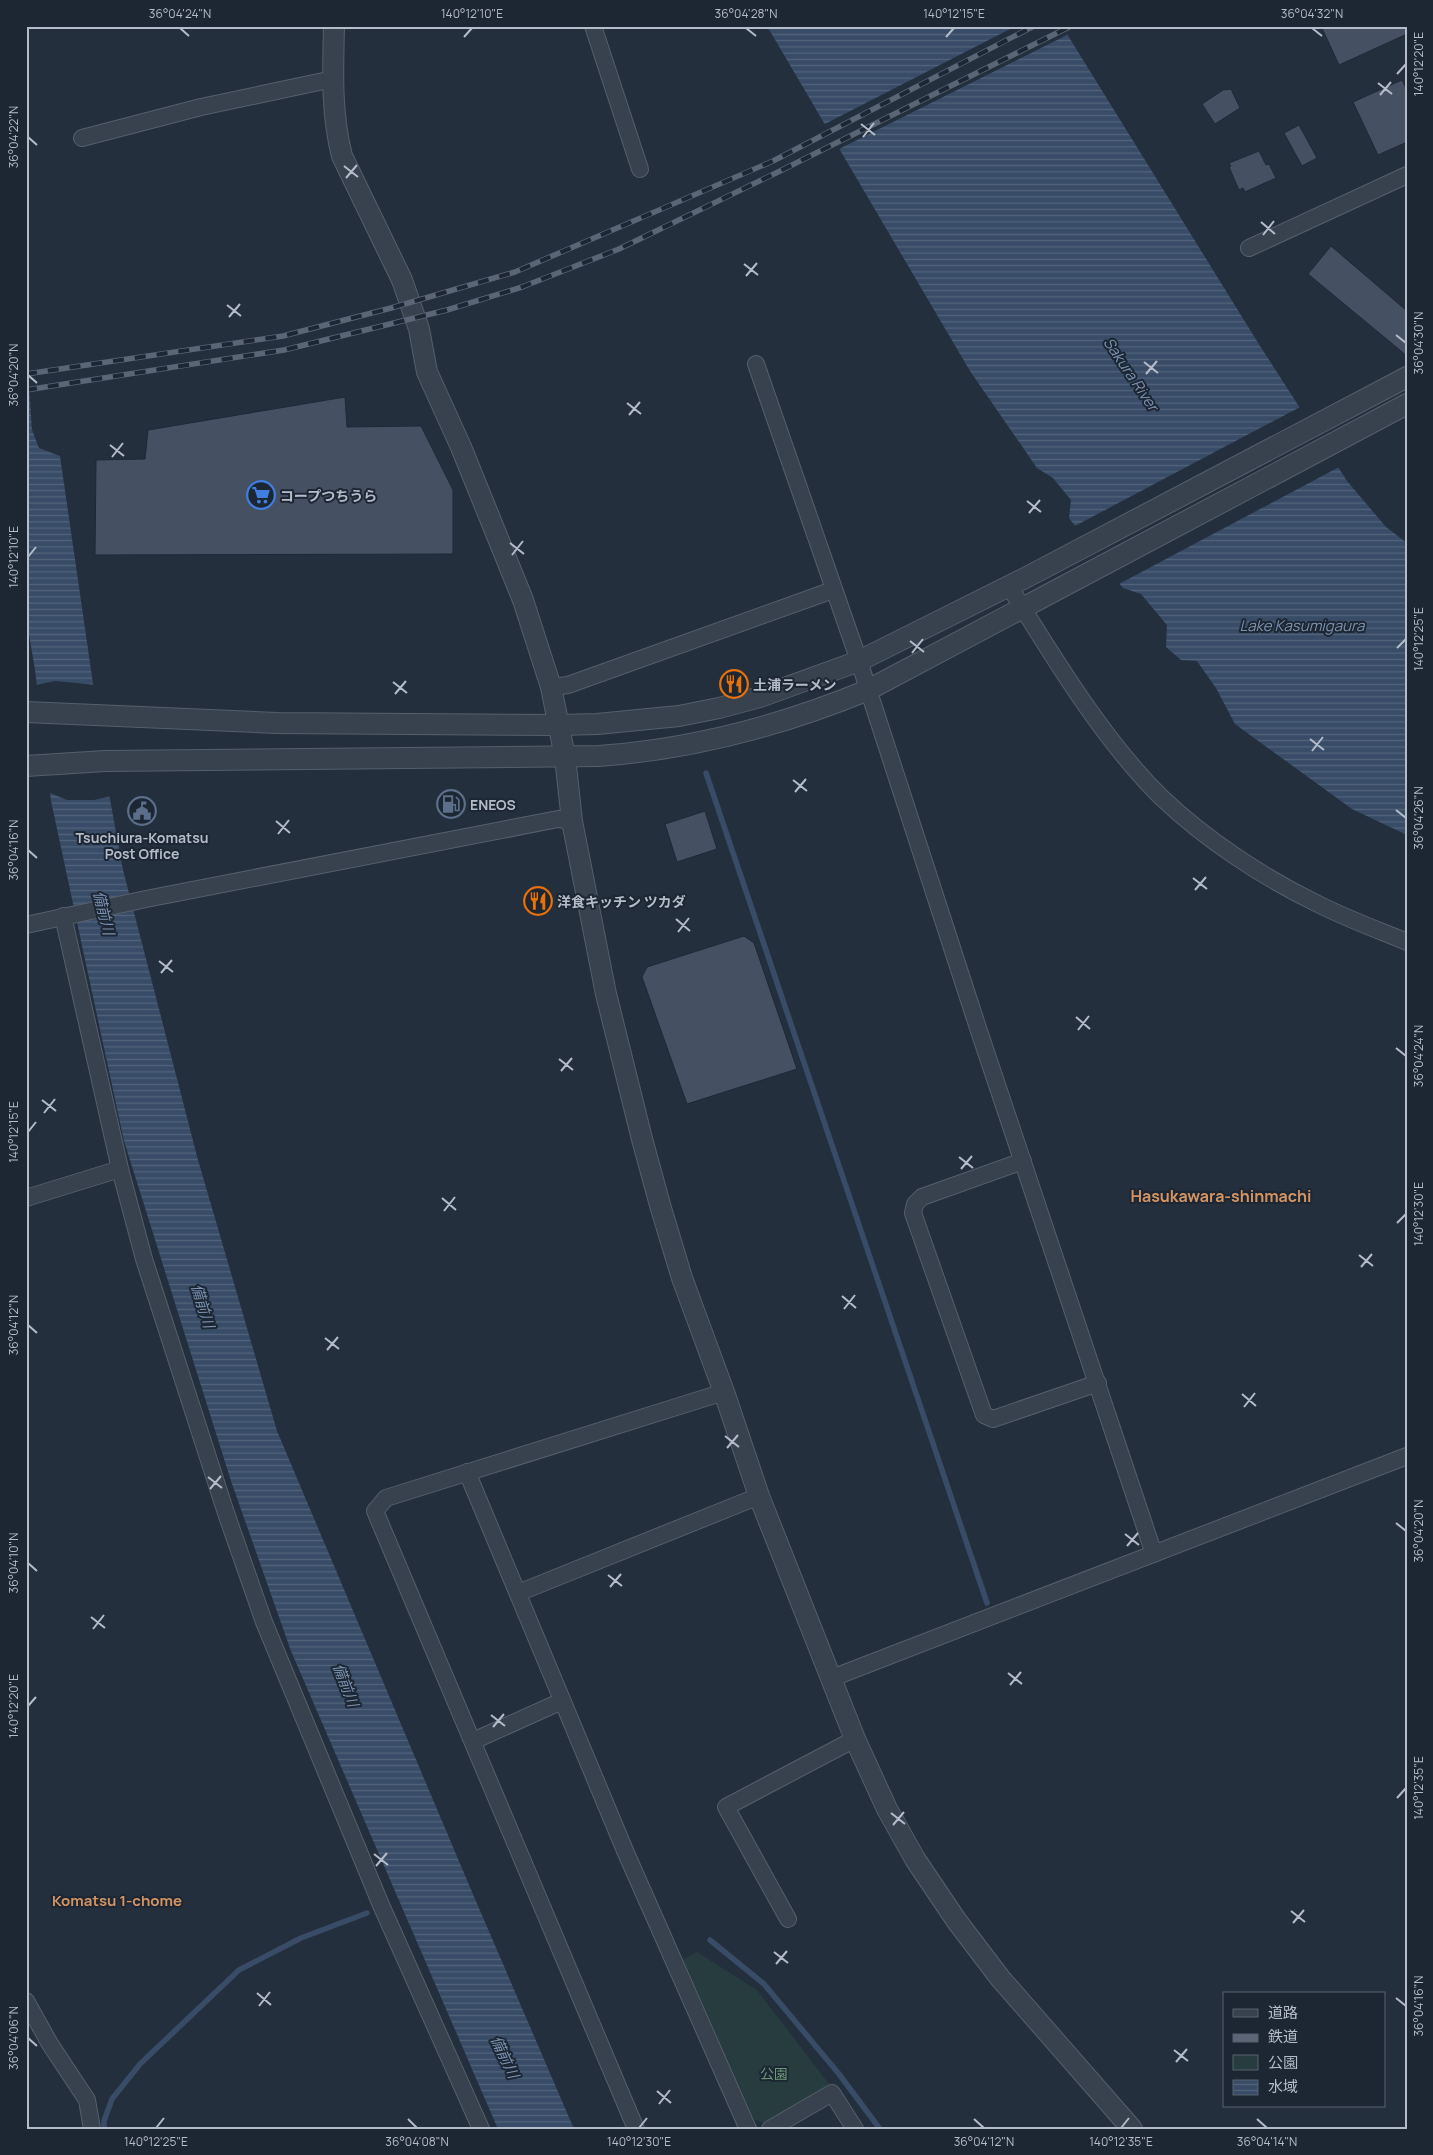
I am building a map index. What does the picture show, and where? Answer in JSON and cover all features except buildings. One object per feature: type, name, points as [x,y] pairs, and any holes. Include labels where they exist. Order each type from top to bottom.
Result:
[{"type":"street","points":[[334,26],[333,79],[338,140],[342,156],[402,280],[419,329],[427,372],[465,456],[524,600],[551,687],[565,757],[572,821],[606,994],[642,1139],[682,1278],[724,1392],[759,1496],[855,1739],[887,1809],[910,1850],[956,1920],[1000,1978],[1132,2129]]},
{"type":"street","points":[[593,26],[640,169]]},
{"type":"street","points":[[82,138],[201,107],[333,79]]},
{"type":"street","points":[[1249,248],[1407,175]]},
{"type":"street","points":[[756,364],[859,661],[975,1018],[1154,1554]]},
{"type":"street","points":[[32,712],[276,723],[559,725],[597,724],[661,718],[719,708],[760,697],[859,661],[1027,577],[1407,376]]},
{"type":"street","points":[[36,765],[105,761],[565,757],[641,753],[729,737],[822,709],[868,690],[1041,596],[1405,405]]},
{"type":"street","points":[[1009,586],[1087,706],[1160,796],[1195,827],[1246,863],[1319,905],[1407,942]]},
{"type":"street","points":[[551,687],[568,685],[833,590]]},
{"type":"street","points":[[26,925],[146,899],[558,819],[572,821]]},
{"type":"street","points":[[68,916],[120,1169],[144,1259],[183,1384],[264,1622],[381,1905],[481,2129]]},
{"type":"street","points":[[1024,1161],[922,1197],[914,1204],[912,1213],[984,1415],[993,1419],[1098,1383]]},
{"type":"street","points":[[26,1198],[120,1169]]},
{"type":"street","points":[[636,2129],[376,1511],[386,1498],[724,1392]]},
{"type":"street","points":[[832,1678],[1407,1456]]},
{"type":"street","points":[[467,1472],[626,1853],[748,2129]]},
{"type":"street","points":[[518,1593],[759,1496]]},
{"type":"street","points":[[472,1741],[562,1701]]},
{"type":"street","points":[[788,1919],[726,1806],[855,1739]]},
{"type":"street","points":[[26,2001],[50,2044],[86,2100],[92,2129]]},
{"type":"street","points":[[770,2129],[832,2093],[855,2129]]},
{"type":"green space","name":"公園","points":[[697,1952],[757,1990],[832,2088],[763,2123],[754,2119],[683,1960]]},
{"type":"water","points":[[767,26],[1062,26],[1260,346],[1347,481],[1386,527],[1407,543],[1407,835],[1352,809],[1235,724],[1216,688],[1197,661],[1181,660],[1166,647],[1167,625],[1141,594],[1123,588],[1069,518],[1071,500],[1053,478],[1037,468],[970,371]]},
{"type":"water","name":"備前川","points":[[26,345],[32,430],[39,448],[60,456],[109,794],[123,870],[198,1160],[277,1431],[574,2129],[498,2129],[291,1651],[231,1481],[124,1141],[51,801],[35,670],[26,616]]},
{"type":"pier","points":[[1016,26],[1065,26],[1069,34],[837,150],[823,125]]},
{"type":"pier","points":[[1302,406],[1341,466],[1117,585],[1073,527]]},
{"type":"pier","points":[[55,681],[97,685],[112,796],[94,800],[67,800],[48,792],[35,685]]},
{"type":"waterway","points":[[706,773],[987,1603]]},
{"type":"waterway","points":[[104,2129],[104,2121],[112,2099],[140,2064],[239,1970],[301,1938],[367,1913]]},
{"type":"waterway","points":[[710,1940],[764,1984],[839,2074],[880,2129]]},
{"type":"railway","points":[[26,374],[283,336],[391,308],[515,272],[773,161],[1034,26]]},
{"type":"railway","points":[[26,390],[284,350],[447,310],[522,287],[619,249],[1071,26]]},
{"type":"place","name":"コープつちうら","points":[[261,495]]},
{"type":"place","name":"土浦ラーメン","points":[[734,684]]},
{"type":"place","name":"ENEOS","points":[[451,804]]},
{"type":"place","name":"Tsuchiura-Komatsu Post Office","points":[[142,811]]},
{"type":"place","name":"洋食キッチン ツカダ","points":[[538,901]]},
{"type":"district","name":"Hasukawara-shinmachi","points":[[1221,1196]]},
{"type":"district","name":"Komatsu 1-chome","points":[[117,1900]]},
{"type":"water label","name":"Sakura River","points":[[1131,374]]},
{"type":"water label","name":"Lake Kasumigaura","points":[[1302,625]]}]
